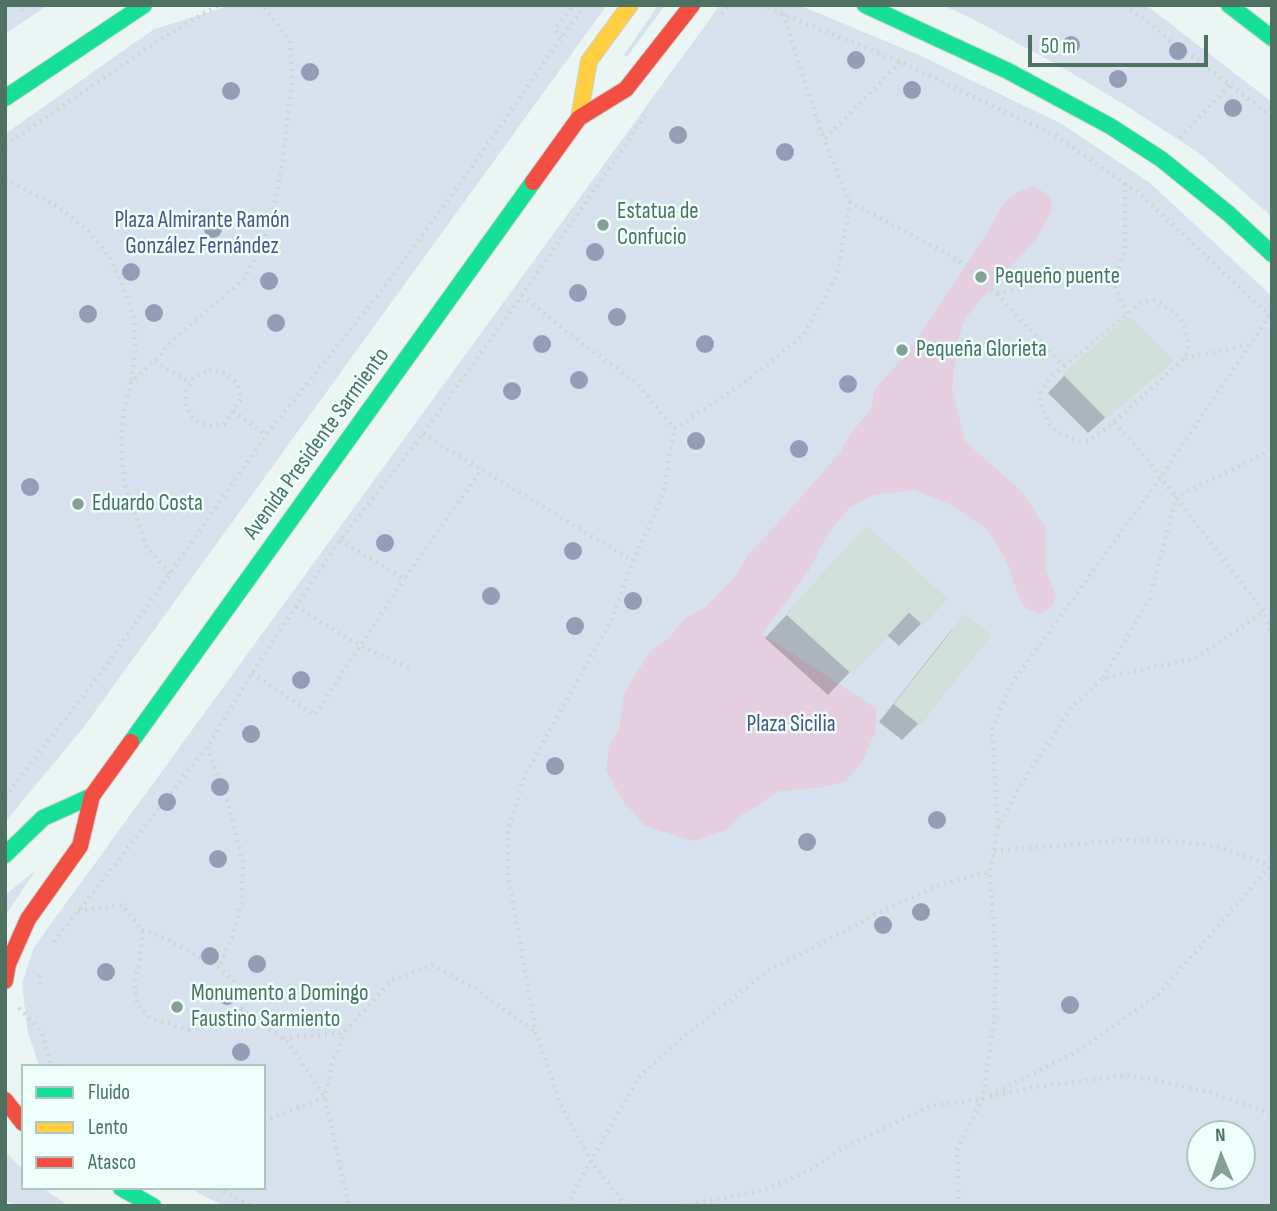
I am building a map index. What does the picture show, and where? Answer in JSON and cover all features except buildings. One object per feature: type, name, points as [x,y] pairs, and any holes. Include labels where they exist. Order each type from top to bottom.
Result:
[{"type":"main road","points":[[5,98],[144,5]]},
{"type":"main road","name":"Avenida Presidente Sarmiento","points":[[579,118],[589,61],[630,5]]},
{"type":"main road","name":"Avenida Presidente Sarmiento","points":[[5,981],[8,964],[28,919],[80,846],[92,796],[579,118],[626,89],[692,5]]},
{"type":"main road","points":[[865,5],[1008,71],[1110,126],[1161,159],[1229,214],[1272,254]]},
{"type":"main road","points":[[1229,5],[1272,38]]},
{"type":"main road","points":[[5,855],[43,818],[92,796]]},
{"type":"main road","points":[[5,1100],[21,1120]]},
{"type":"main road","points":[[125,1190],[153,1206]]},
{"type":"path","points":[[16,5],[24,12]]},
{"type":"path","points":[[5,145],[161,39],[219,5]]},
{"type":"path","points":[[131,382],[155,361],[173,340],[243,279],[263,243],[273,213],[289,116],[292,80],[290,41],[262,5]]},
{"type":"path","points":[[5,797],[103,670],[266,435],[386,285],[586,5]]},
{"type":"path","points":[[761,5],[900,62],[1058,137],[1140,194],[1271,317],[1248,345],[1161,477],[1010,686],[992,729],[998,828],[990,872],[996,962],[994,1020],[983,1099],[957,1150],[959,1206]]},
{"type":"path","points":[[1125,5],[1272,117]]},
{"type":"path","points":[[626,1206],[591,1161],[563,1110],[536,1033],[508,875],[508,830],[525,775],[612,620],[633,561],[663,495],[674,429],[746,381],[804,335],[837,275],[850,202],[824,140],[783,13]]},
{"type":"path","points":[[824,140],[900,62]]},
{"type":"path","points":[[1161,159],[1229,84]]},
{"type":"path","points":[[51,946],[207,747],[340,540],[423,434],[651,106]]},
{"type":"path","points":[[5,179],[59,207],[89,232],[110,258],[123,286],[135,322],[135,354],[121,438],[124,482],[147,548],[170,573]]},
{"type":"path","points":[[1125,183],[1125,247],[1114,285],[1127,314]]},
{"type":"path","points":[[850,202],[958,261],[995,293],[1064,366]]},
{"type":"path","points":[[995,293],[1043,283],[1073,281],[1114,285]]},
{"type":"path","points":[[522,295],[568,333],[638,384],[674,429]]},
{"type":"path","points":[[1185,358],[1189,344],[1187,331],[1181,320],[1174,312],[1154,300],[1142,302],[1047,381],[1041,392],[1040,404],[1044,415],[1057,432],[1079,441],[1089,440],[1114,422],[1185,358],[1248,345]]},
{"type":"path","points":[[155,361],[190,383]]},
{"type":"path","points":[[209,370],[225,373],[237,383],[241,399],[233,411],[224,424],[208,426],[194,419],[186,406],[186,390],[194,377],[209,370]]},
{"type":"path","points":[[233,411],[266,435]]},
{"type":"path","points":[[1114,422],[1161,477],[1264,612],[1272,636]]},
{"type":"path","points":[[423,434],[633,561]]},
{"type":"path","points":[[998,828],[1017,791],[1072,707],[1103,678],[1150,598],[1176,497],[1272,450]]},
{"type":"path","points":[[252,674],[316,715],[404,579],[483,468]]},
{"type":"path","points":[[340,540],[404,579]]},
{"type":"path","points":[[296,607],[361,646],[412,670]]},
{"type":"path","points":[[1264,612],[1272,617]]},
{"type":"path","points":[[1103,678],[1196,658],[1264,612]]},
{"type":"path","points":[[207,747],[228,803],[243,862],[242,901],[234,931],[219,968]]},
{"type":"path","points":[[994,851],[1125,840],[1172,841],[1216,846],[1271,864]]},
{"type":"path","points":[[1272,852],[1272,872]]},
{"type":"path","points":[[983,1099],[1080,1050],[1158,995],[1271,864]]},
{"type":"path","points":[[568,1206],[638,1078],[677,1042],[768,971],[856,924],[941,884],[990,872]]},
{"type":"path","points":[[78,911],[122,905],[142,930],[165,938],[219,968],[234,981],[242,1010],[288,1042],[325,1097],[349,1206]]},
{"type":"path","points":[[142,930],[140,960],[135,979],[136,1004],[150,1018],[190,1030],[242,1010]]},
{"type":"path","points":[[325,1097],[332,1064],[344,1033],[392,980],[432,965],[476,989],[536,1033]]},
{"type":"path","points":[[39,971],[40,988]]},
{"type":"path","points":[[13,1002],[42,1032],[50,1064]]},
{"type":"path","points":[[282,1038],[344,1033]]},
{"type":"path","points":[[682,1206],[768,1189],[930,1106],[983,1099],[1034,1087],[1130,1075],[1213,1093],[1272,1114]]},
{"type":"path","points":[[266,1120],[325,1097]]},
{"type":"path","points":[[221,1190],[252,1206]]},
{"type":"green space","points":[[5,5],[48,5],[5,34]]},
{"type":"green space","name":"Plaza Almirante Ramón González Fernández","points":[[232,5],[607,5],[83,728],[5,822],[5,134],[154,29]]},
{"type":"green space","points":[[658,5],[665,5],[627,57],[624,55]]},
{"type":"green space","name":"Plaza Sicilia","points":[[720,5],[799,5],[919,55],[1062,124],[1150,183],[1272,296],[1272,1206],[224,1206],[193,1190],[266,1190],[266,1064],[38,1064],[27,1029],[22,983],[34,947]]},
{"type":"green space","points":[[942,5],[1146,5],[1272,102],[1272,217],[1199,153],[1125,105],[1065,69]]},
{"type":"green space","points":[[36,870],[5,916],[5,895]]},
{"type":"green space","points":[[5,1151],[21,1168],[21,1190],[46,1190],[69,1206],[19,1206],[5,1201]]},
{"type":"shaded area","points":[[1035,186],[1050,197],[1052,211],[1037,238],[965,319],[957,342],[952,389],[965,441],[1023,493],[1045,527],[1046,570],[1056,597],[1051,608],[1040,614],[1027,609],[1019,598],[1009,566],[988,530],[949,504],[914,490],[874,495],[850,507],[826,536],[810,569],[762,634],[877,709],[875,733],[862,762],[845,782],[818,788],[780,791],[740,816],[726,830],[693,841],[645,826],[624,802],[606,771],[609,746],[620,726],[624,693],[650,652],[670,637],[684,619],[706,607],[737,574],[748,554],[839,454],[852,432],[871,409],[875,389],[909,351],[1003,204],[1019,191]]},
{"type":"traffic: fast","points":[[5,98],[144,5]]},
{"type":"traffic: fast","points":[[865,5],[1008,71],[1110,126],[1161,159],[1229,214],[1272,254]]},
{"type":"traffic: fast","points":[[1229,5],[1272,38]]},
{"type":"traffic: fast","points":[[131,742],[533,182]]},
{"type":"traffic: fast","points":[[5,855],[43,818],[92,796]]},
{"type":"traffic: fast","points":[[125,1190],[153,1206]]},
{"type":"traffic: slow","points":[[579,118],[589,61],[630,5]]},
{"type":"traffic: jam","points":[[533,182],[579,118],[626,89],[692,5]]},
{"type":"traffic: jam","points":[[5,981],[8,964],[28,919],[80,846],[92,796],[131,742]]},
{"type":"traffic: jam","points":[[5,1100],[21,1120]]},
{"type":"place","name":"Estatua de Confucio","points":[[603,225]]},
{"type":"place","name":"Pequeño puente","points":[[981,277]]},
{"type":"place","name":"Pequeña Glorieta","points":[[902,350]]},
{"type":"place","name":"Eduardo Costa","points":[[78,504]]},
{"type":"place","name":"Monumento a Domingo Faustino Sarmiento","points":[[177,1007]]}]
